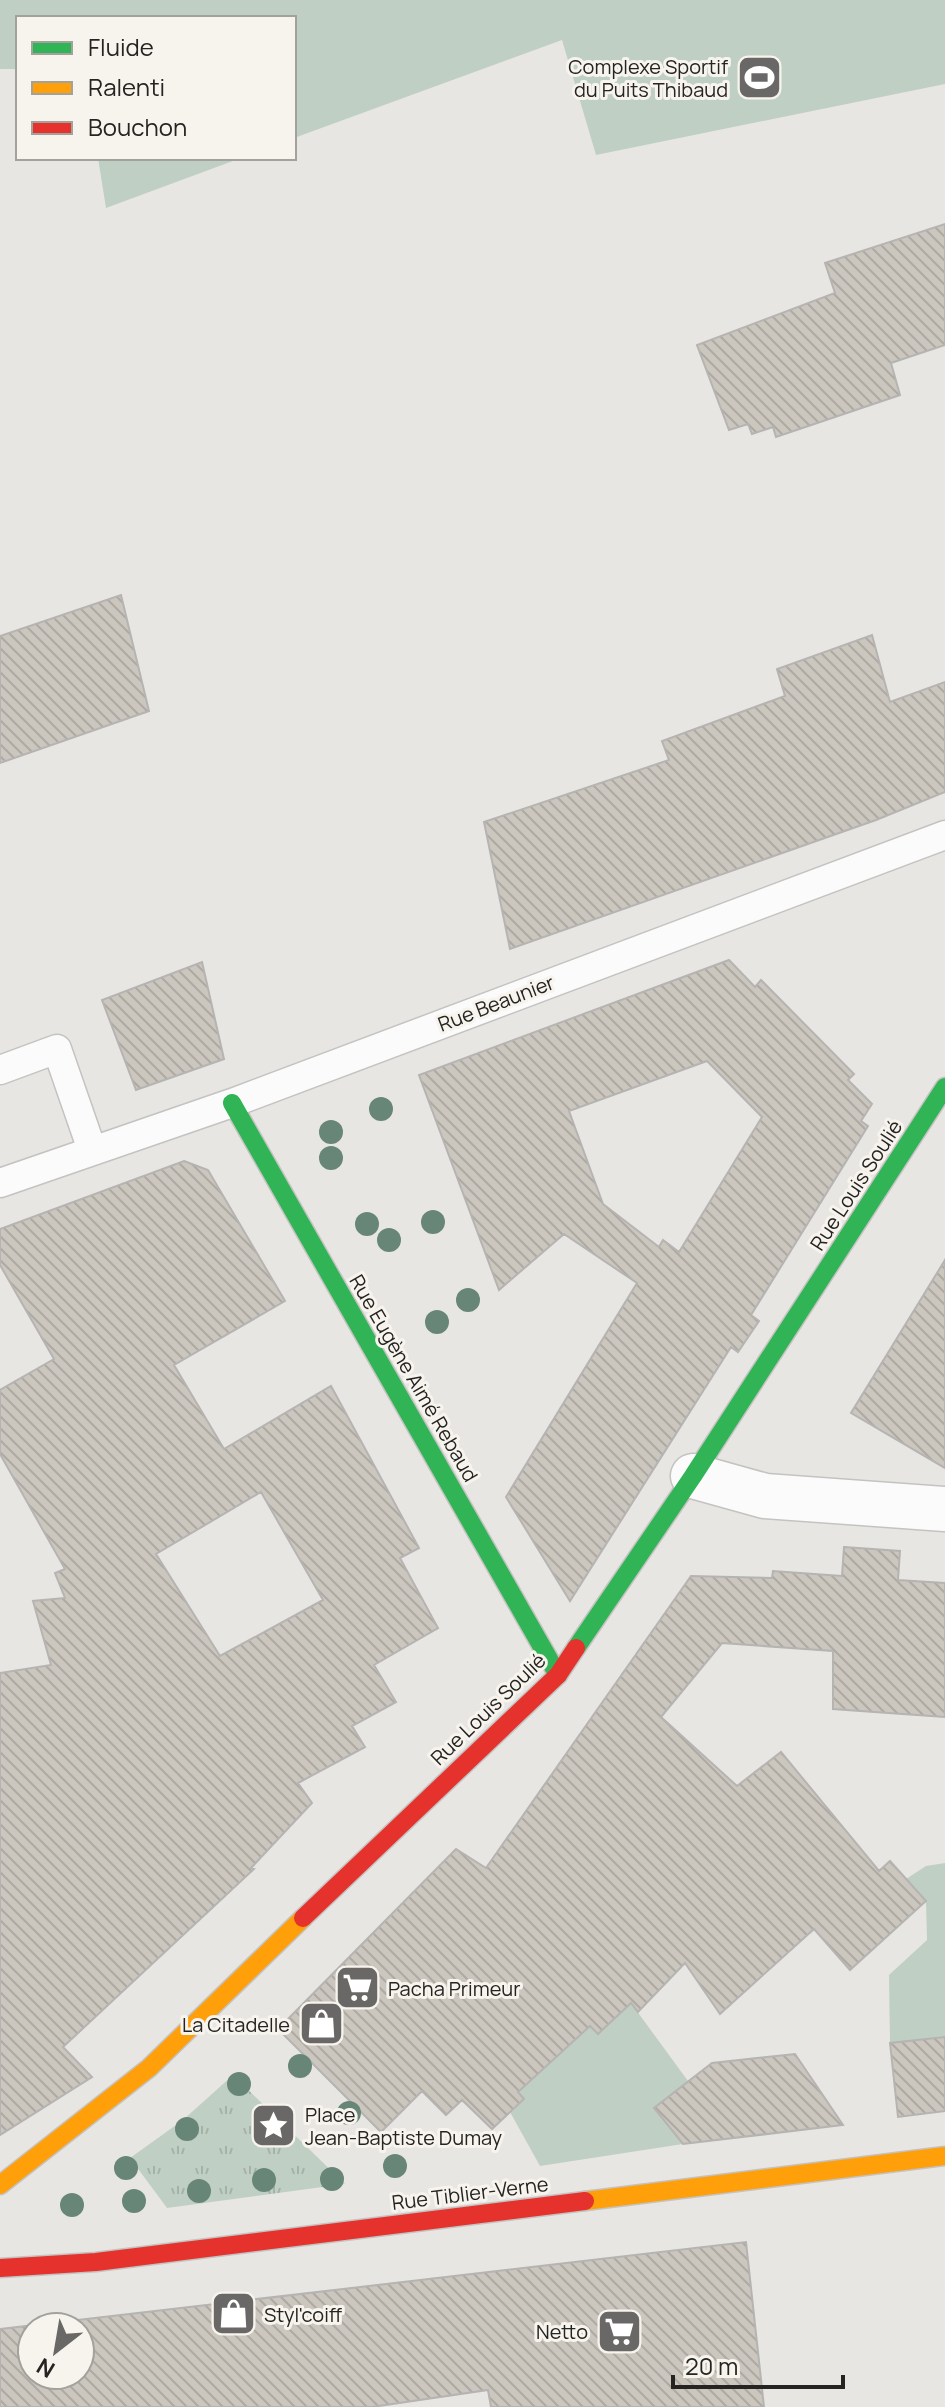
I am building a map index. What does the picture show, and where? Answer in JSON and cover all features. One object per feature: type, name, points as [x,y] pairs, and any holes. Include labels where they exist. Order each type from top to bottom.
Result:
[{"type":"street","name":"Rue Louis Soulié","points":[[0,2185],[149,2068],[558,1675],[693,1476],[945,1087]]},
{"type":"street","name":"Rue Eugène Aimé Rebaud","points":[[232,1103],[558,1675]]},
{"type":"street","points":[[693,1476],[765,1496],[945,1509]]},
{"type":"street","name":"Rue Tiblier-Verne","points":[[0,2268],[111,2260],[945,2156]]},
{"type":"lane","name":"Rue Beaunier","points":[[0,1183],[232,1103],[945,835]]},
{"type":"lane","points":[[0,1070],[57,1049],[92,1150]]},
{"type":"green space","name":"Complexe Sportif du Puits Thibaud","points":[[0,0],[945,0],[945,84],[596,155],[562,40],[296,137],[296,16],[16,16],[16,69],[0,69]]},
{"type":"green space","points":[[98,160],[236,160],[106,208]]},
{"type":"green space","points":[[945,1863],[945,2037],[890,2043],[889,1975],[927,1940],[926,1902],[906,1879],[926,1866]]},
{"type":"green space","points":[[631,2003],[688,2081],[654,2108],[683,2144],[540,2166],[510,2112],[524,2099],[518,2092],[590,2026],[598,2034]]},
{"type":"green space","points":[[233,2075],[345,2184],[167,2208],[130,2158],[183,2120]]},
{"type":"building","points":[[945,224],[945,345],[891,363],[900,395],[776,437],[773,427],[752,434],[748,424],[729,430],[697,345],[835,293],[825,263]]},
{"type":"building","points":[[121,595],[149,711],[0,763],[0,636]]},
{"type":"building","points":[[872,635],[890,702],[945,682],[945,792],[876,820],[510,949],[484,822],[669,760],[662,741],[785,696],[777,669]]},
{"type":"building","points":[[729,960],[755,987],[761,980],[854,1074],[848,1080],[872,1104],[861,1121],[868,1126],[751,1315],[759,1321],[738,1352],[731,1347],[570,1601],[506,1497],[637,1283],[564,1234],[499,1290],[419,1075]],"holes":[[[707,1061],[762,1117],[679,1252],[663,1240],[659,1247],[603,1204],[569,1111]]]},
{"type":"building","points":[[202,962],[224,1059],[136,1090],[102,1000]]},
{"type":"building","points":[[184,1161],[208,1170],[285,1301],[174,1365],[224,1449],[331,1386],[419,1548],[400,1558],[438,1628],[374,1665],[396,1702],[352,1726],[365,1747],[298,1783],[312,1803],[251,1868],[254,1869],[63,2047],[92,2077],[0,2135],[0,1673],[51,1665],[33,1601],[65,1598],[55,1573],[65,1569],[0,1454],[0,1390],[54,1359],[0,1265],[0,1229]],"holes":[[[261,1492],[323,1600],[220,1656],[156,1554]]]},
{"type":"building","points":[[945,1260],[945,1468],[851,1413]]},
{"type":"building","points":[[844,1547],[900,1551],[898,1580],[945,1583],[945,1717],[833,1709],[833,1651],[722,1643],[661,1717],[737,1786],[781,1752],[879,1871],[890,1861],[926,1901],[850,1970],[814,1929],[720,2014],[685,1963],[638,2012],[631,2003],[598,2034],[590,2026],[518,2092],[524,2099],[492,2129],[462,2100],[446,2115],[422,2091],[381,2132],[278,2029],[456,1849],[486,1868],[691,1576],[772,1578],[773,1571],[842,1576]]},
{"type":"building","points":[[945,2037],[945,2111],[898,2117],[890,2043]]},
{"type":"building","points":[[795,2054],[843,2125],[683,2144],[654,2108],[712,2063]]},
{"type":"building","points":[[746,2242],[764,2407],[491,2407],[488,2390],[372,2407],[0,2407],[0,2329],[16,2327],[16,2391],[96,2391],[96,2318]]},
{"type":"traffic: fast","points":[[576,1648],[693,1476],[945,1087]]},
{"type":"traffic: fast","points":[[232,1103],[558,1675]]},
{"type":"traffic: slow","points":[[0,2185],[149,2068],[303,1918]]},
{"type":"traffic: slow","points":[[585,2201],[945,2156]]},
{"type":"traffic: jam","points":[[303,1918],[558,1675],[576,1648]]},
{"type":"traffic: jam","points":[[0,2268],[96,2262],[585,2201]]},
{"type":"place","name":"Complexe Sportif du Puits Thibaud","points":[[759,77]]},
{"type":"place","name":"Pacha Primeur","points":[[357,1988]]},
{"type":"place","name":"La Citadelle","points":[[321,2024]]},
{"type":"place","name":"Place Jean-Baptiste Dumay","points":[[274,2126]]},
{"type":"place","name":"Styl'coiff","points":[[233,2314]]},
{"type":"place","name":"Netto","points":[[619,2331]]}]
